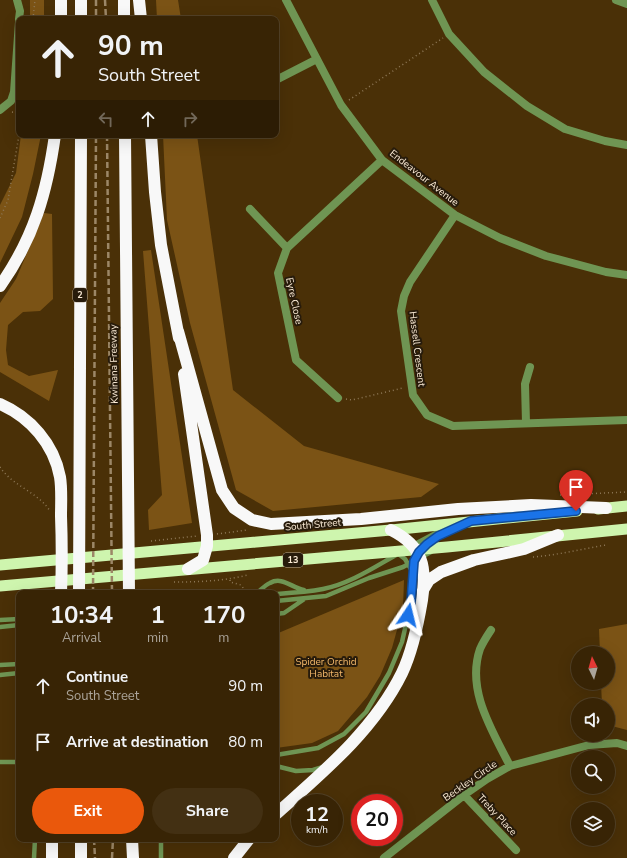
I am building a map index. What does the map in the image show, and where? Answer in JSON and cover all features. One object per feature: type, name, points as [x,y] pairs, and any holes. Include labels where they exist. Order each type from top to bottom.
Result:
[{"type":"highway","points":[[61,0],[61,16]]},
{"type":"highway","points":[[81,0],[81,16]]},
{"type":"highway","points":[[124,0],[124,16]]},
{"type":"highway","points":[[139,0],[141,16]]},
{"type":"highway","points":[[0,286],[18,256],[39,210],[46,184],[54,138]]},
{"type":"highway","name":"2","points":[[79,590],[81,138]]},
{"type":"highway","name":"Kwinana Freeway","points":[[125,138],[129,590]]},
{"type":"highway","points":[[151,138],[161,245],[178,331],[207,535],[204,541],[203,560],[188,569]]},
{"type":"highway","points":[[178,331],[222,490],[234,508],[252,520],[271,524],[361,519],[458,509],[531,505],[606,508]]},
{"type":"highway","points":[[0,404],[16,412],[35,428],[43,438],[60,476],[62,539],[61,590]]},
{"type":"highway","name":"South Street","points":[[0,565],[141,552],[204,541],[391,530],[627,506]]},
{"type":"highway","name":"13","points":[[0,586],[188,569],[411,552],[558,535],[627,529]]},
{"type":"highway","points":[[279,811],[330,765],[375,717],[402,673],[419,617],[424,569],[411,552],[404,536],[391,530]]},
{"type":"highway","points":[[423,590],[429,580],[452,568],[474,560],[524,549],[558,535]]},
{"type":"highway","points":[[52,842],[52,858]]},
{"type":"highway","points":[[81,842],[81,858]]},
{"type":"highway","points":[[132,842],[133,858]]},
{"type":"highway","points":[[234,858],[247,842]]},
{"type":"street","points":[[17,0],[20,11],[19,16]]},
{"type":"street","name":"Endeavour Avenue","points":[[286,0],[341,105],[382,160],[455,215],[500,238],[546,256],[583,266],[627,275]]},
{"type":"street","points":[[432,0],[449,34],[484,72],[527,106],[565,129],[605,141],[627,145]]},
{"type":"street","points":[[616,0],[627,4]]},
{"type":"street","points":[[279,78],[316,58]]},
{"type":"street","points":[[0,110],[11,101],[14,92],[16,63]]},
{"type":"street","name":"Eyre Close","points":[[338,398],[296,360],[278,273],[287,248],[382,160]]},
{"type":"street","points":[[250,209],[287,248]]},
{"type":"street","name":"Hassell Crescent","points":[[455,215],[410,282],[404,296],[401,311],[411,387],[413,395],[427,416],[453,426],[627,420]]},
{"type":"street","points":[[526,423],[525,384],[530,367]]},
{"type":"street","points":[[491,630],[480,648],[477,664],[476,684],[488,722],[510,766]]},
{"type":"street","name":"Beckley Circle","points":[[384,858],[464,795],[487,779],[510,766],[589,745],[617,743],[627,746]]},
{"type":"street","name":"Treby Place","points":[[464,795],[516,850]]},
{"type":"lane","points":[[412,571],[406,559],[411,552],[435,532],[452,525],[471,521]]},
{"type":"lane","points":[[279,594],[324,589],[346,581],[411,552],[438,536],[471,521]]},
{"type":"lane","points":[[408,564],[411,552]]},
{"type":"lane","points":[[279,754],[318,748],[344,734],[366,712],[389,673],[402,642],[411,602],[411,552]]},
{"type":"lane","points":[[279,601],[326,596],[408,564]]},
{"type":"lane","points":[[261,590],[268,583],[277,580],[286,582],[307,591]]},
{"type":"lane","points":[[290,585],[294,592],[295,599],[292,607]]},
{"type":"lane","points":[[279,614],[284,613],[300,601],[309,598]]},
{"type":"lane","points":[[0,620],[16,618]]},
{"type":"lane","points":[[0,627],[16,625]]},
{"type":"lane","points":[[0,665],[16,664]]},
{"type":"lane","points":[[0,675],[16,673]]},
{"type":"lane","points":[[0,762],[16,762]]},
{"type":"lane","points":[[279,767],[296,771],[313,770],[330,765]]},
{"type":"lane","points":[[34,842],[34,858]]},
{"type":"lane","points":[[161,842],[161,858]]},
{"type":"path","points":[[33,16],[35,0]]},
{"type":"path","points":[[341,105],[449,34]]},
{"type":"path","points":[[0,218],[8,200],[18,138]]},
{"type":"path","points":[[338,398],[352,400],[411,387]]},
{"type":"path","points":[[0,466],[6,475],[40,499],[52,514]]},
{"type":"path","points":[[213,534],[246,530],[250,526]]},
{"type":"path","points":[[148,541],[204,541]]},
{"type":"path","points":[[200,582],[230,579],[251,574]]},
{"type":"path","points":[[230,579],[230,582],[241,586],[244,589]]},
{"type":"green space","points":[[30,0],[44,0],[44,16],[30,16]]},
{"type":"green space","points":[[156,0],[178,0],[181,16],[157,16]]},
{"type":"green space","points":[[21,138],[40,138],[22,217],[0,263],[0,205],[16,173]]},
{"type":"green space","points":[[163,138],[197,138],[233,390],[304,446],[439,484],[421,497],[273,511],[236,490],[190,323],[167,220]]},
{"type":"green space","points":[[44,213],[52,214],[53,299],[40,311],[23,312],[8,325],[6,350],[8,365],[29,376],[58,370],[49,401],[0,372],[0,303],[16,279]]},
{"type":"green space","points":[[151,250],[192,523],[149,530],[148,510],[162,495],[143,251]]},
{"type":"green space","name":"Spider Orchid Habitat","points":[[404,580],[403,608],[392,648],[380,676],[367,697],[338,731],[312,743],[279,748],[279,633]]},
{"type":"green space","points":[[627,624],[627,730],[615,727],[615,698],[602,698],[601,690],[615,690],[615,646],[600,646],[599,629]]},
{"type":"railway","points":[[96,0],[96,16]]},
{"type":"railway","points":[[105,0],[106,16]]},
{"type":"railway","points":[[93,590],[96,138]]},
{"type":"railway","points":[[107,138],[112,590]]},
{"type":"railway","points":[[94,842],[95,858]]},
{"type":"railway","points":[[112,858],[113,842]]},
{"type":"route","points":[[408,615],[411,602],[412,571],[414,561],[419,552],[438,536],[471,521],[576,511]]}]
